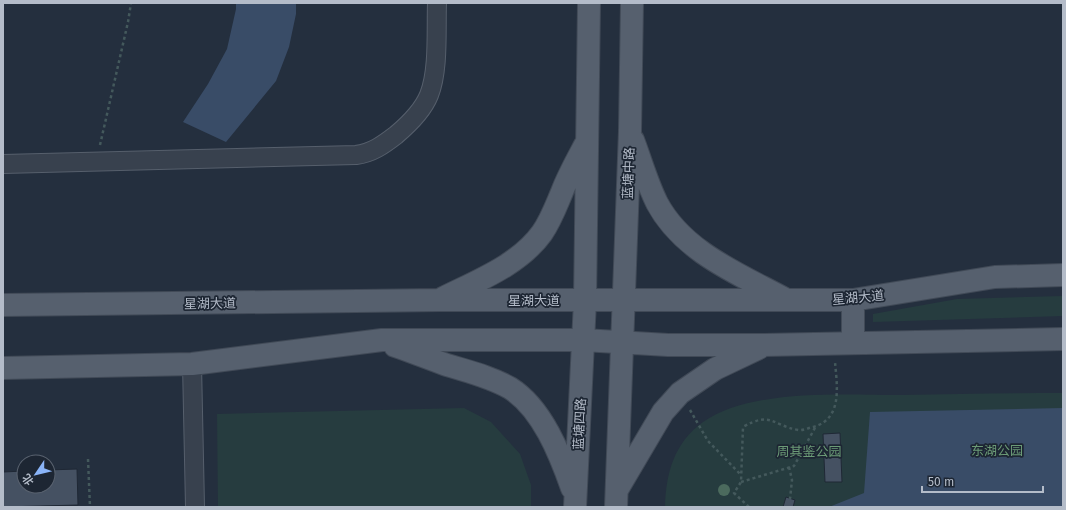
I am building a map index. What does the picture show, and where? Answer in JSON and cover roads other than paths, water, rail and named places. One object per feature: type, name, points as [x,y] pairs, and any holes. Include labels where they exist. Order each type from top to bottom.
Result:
[{"type":"main road","points":[[583,340],[590,3]]},
{"type":"main road","name":"蓝塘中路","points":[[621,342],[630,131],[632,3]]},
{"type":"main road","points":[[630,131],[658,203],[670,222],[695,248],[787,300]]},
{"type":"main road","points":[[440,300],[486,277],[530,248],[542,233],[554,213],[562,191],[587,140]]},
{"type":"main road","name":"星湖大道","points":[[3,305],[440,300],[853,300],[995,277],[1063,275]]},
{"type":"main road","points":[[844,343],[853,300]]},
{"type":"main road","points":[[3,368],[192,364],[382,340],[583,340],[668,345],[763,345],[1063,340]]},
{"type":"main road","points":[[382,340],[445,364],[491,379],[511,389],[526,402],[543,424],[558,451],[575,502]]},
{"type":"main road","name":"蓝塘四路","points":[[575,502],[583,340]]},
{"type":"main road","points":[[616,499],[621,342]]},
{"type":"main road","points":[[616,499],[663,412],[680,393],[715,369],[763,345]]},
{"type":"lane","points":[[3,164],[356,155],[367,153],[385,144],[402,130],[419,112],[429,95],[434,71],[436,3]]},
{"type":"lane","points":[[192,364],[195,507]]},
{"type":"water","points":[[236,3],[296,3],[296,14],[289,47],[276,81],[226,142],[183,122],[208,84],[227,49]]},
{"type":"water","points":[[1063,408],[1063,507],[829,507],[864,493],[870,412]]},
{"type":"park label","name":"东湖公园","points":[[997,450]]},
{"type":"park label","name":"周其鉴公园","points":[[809,451]]}]
